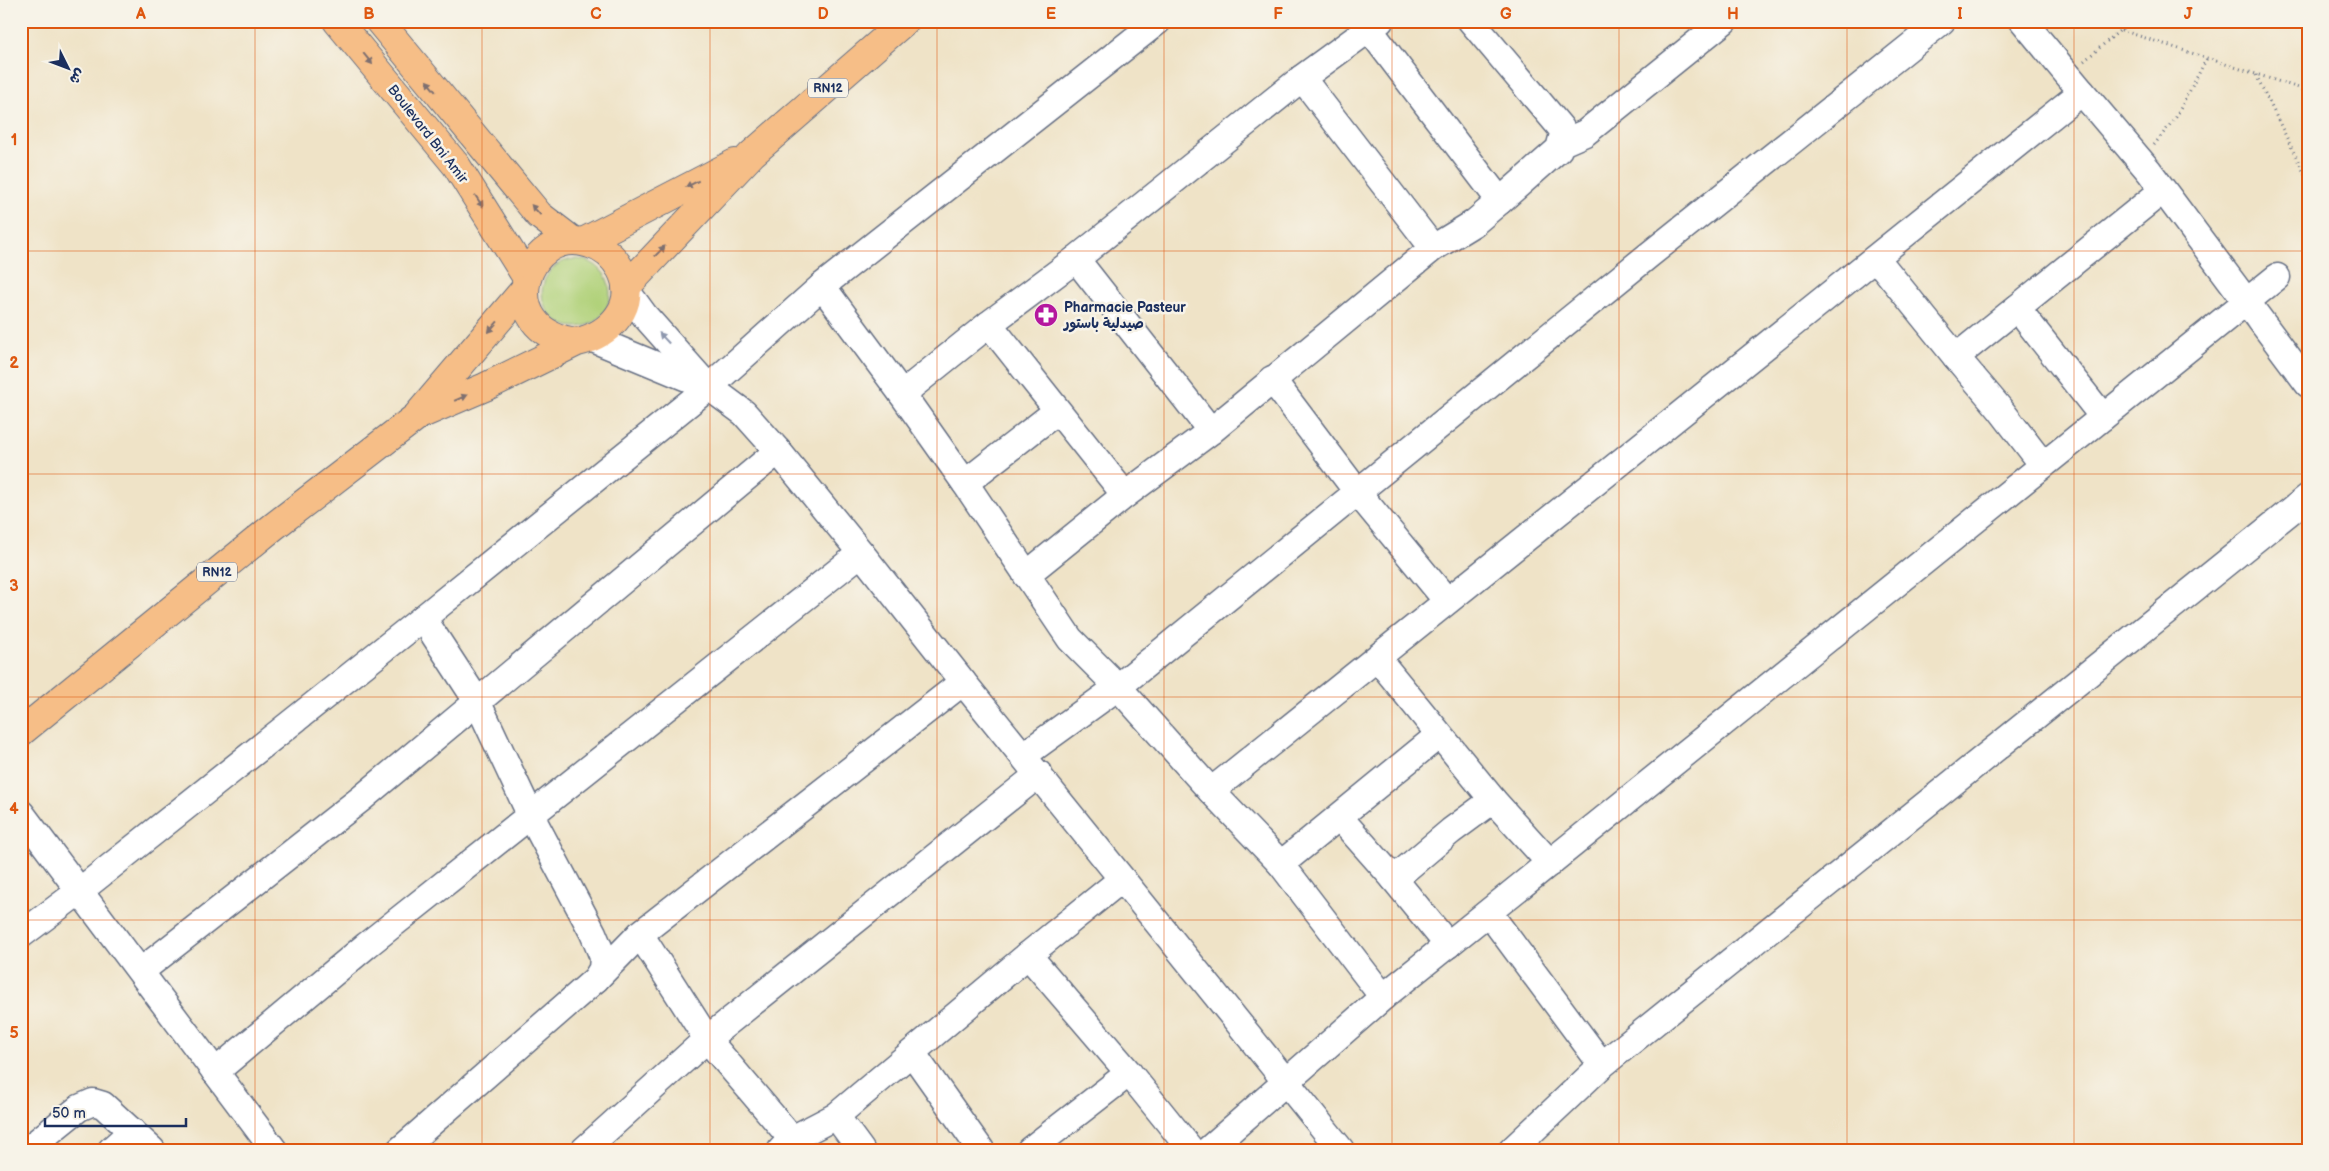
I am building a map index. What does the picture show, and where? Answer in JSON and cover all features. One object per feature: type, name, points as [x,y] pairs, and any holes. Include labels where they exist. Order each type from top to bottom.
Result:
[{"type":"main road","name":"Boulevard Bni Amir","points":[[337,21],[456,165],[526,284]]},
{"type":"main road","points":[[379,21],[539,215],[578,241],[599,247],[612,257],[622,271],[626,288]]},
{"type":"main road","name":"RN12","points":[[416,417],[606,331],[617,320],[624,305],[626,288],[752,154],[905,21]]},
{"type":"main road","name":"RN12","points":[[21,732],[273,527],[416,417],[526,284],[532,266],[540,255],[551,247],[578,241],[752,154]]},
{"type":"main road","points":[[526,284],[526,306],[534,321],[546,333],[560,340],[585,340]]},
{"type":"street","points":[[21,935],[81,890],[422,618],[709,387],[822,286],[1158,21]]},
{"type":"street","points":[[1562,143],[1585,133],[1724,21]]},
{"type":"street","points":[[584,1150],[707,1039],[1031,765],[1118,687],[1649,255],[1942,21]]},
{"type":"street","points":[[2023,21],[2139,160],[2308,384]]},
{"type":"street","points":[[902,394],[1076,259],[1371,24],[1500,202]]},
{"type":"street","points":[[1026,575],[1125,495],[1211,431],[1433,248],[1474,223],[1542,166],[1559,149],[1562,143],[1561,128],[1485,26]]},
{"type":"street","points":[[1302,78],[1433,248]]},
{"type":"street","points":[[1211,792],[1876,258],[2075,84]]},
{"type":"street","points":[[1956,357],[2162,191]]},
{"type":"street","points":[[1876,258],[2000,409],[2043,465]]},
{"type":"street","points":[[1076,259],[1211,431]]},
{"type":"street","points":[[1208,1150],[1383,997],[2277,277]]},
{"type":"street","points":[[822,286],[965,483],[1070,640],[1118,687],[1211,792],[1281,864],[1383,997]]},
{"type":"street","points":[[626,288],[655,328],[709,387],[744,413],[778,451],[1341,1150]]},
{"type":"street","points":[[2017,308],[2103,417]]},
{"type":"street","points":[[990,324],[1125,495]]},
{"type":"street","points":[[585,340],[709,387]]},
{"type":"street","points":[[1272,379],[1358,492],[1447,601]]},
{"type":"street","points":[[965,483],[1057,411]]},
{"type":"street","points":[[141,971],[362,798],[778,451]]},
{"type":"street","points":[[1512,1150],[1602,1065],[2308,497]]},
{"type":"street","points":[[215,1072],[366,945],[861,553]]},
{"type":"street","points":[[422,618],[477,701],[530,814],[603,957],[602,969],[596,979]]},
{"type":"street","points":[[1378,659],[1493,800],[1550,863]]},
{"type":"street","points":[[400,1150],[596,979],[640,934],[963,682]]},
{"type":"street","points":[[1281,864],[1340,818],[1439,735]]},
{"type":"street","points":[[1394,879],[1451,831],[1493,800]]},
{"type":"street","points":[[21,813],[81,890],[274,1150]]},
{"type":"street","points":[[1340,818],[1394,879],[1448,945]]},
{"type":"street","points":[[640,934],[707,1039],[787,1144],[836,1116],[1122,879]]},
{"type":"street","points":[[1489,912],[1602,1065]]},
{"type":"street","points":[[1028,955],[1129,1073],[1191,1150]]},
{"type":"street","points":[[913,1054],[980,1150]]},
{"type":"street","points":[[1030,1150],[1129,1073]]},
{"type":"street","points":[[27,1150],[79,1108],[94,1102],[103,1105],[152,1150]]},
{"type":"street","points":[[836,1116],[861,1150]]},
{"type":"street","points":[[112,1150],[132,1131]]},
{"type":"path","points":[[2075,84],[2121,30],[2132,21]]},
{"type":"path","points":[[2121,30],[2308,91]]},
{"type":"path","points":[[2139,160],[2157,143],[2176,117],[2207,58]]},
{"type":"path","points":[[2256,74],[2308,181]]},
{"type":"green space","points":[[576,259],[589,262],[600,269],[607,280],[610,293],[607,306],[600,317],[589,324],[576,327],[563,324],[552,317],[545,306],[542,293],[545,280],[552,269],[563,262]]},
{"type":"place","name":"Pharmacie Pasteur صيدلية باستور","points":[[1046,315]]}]
